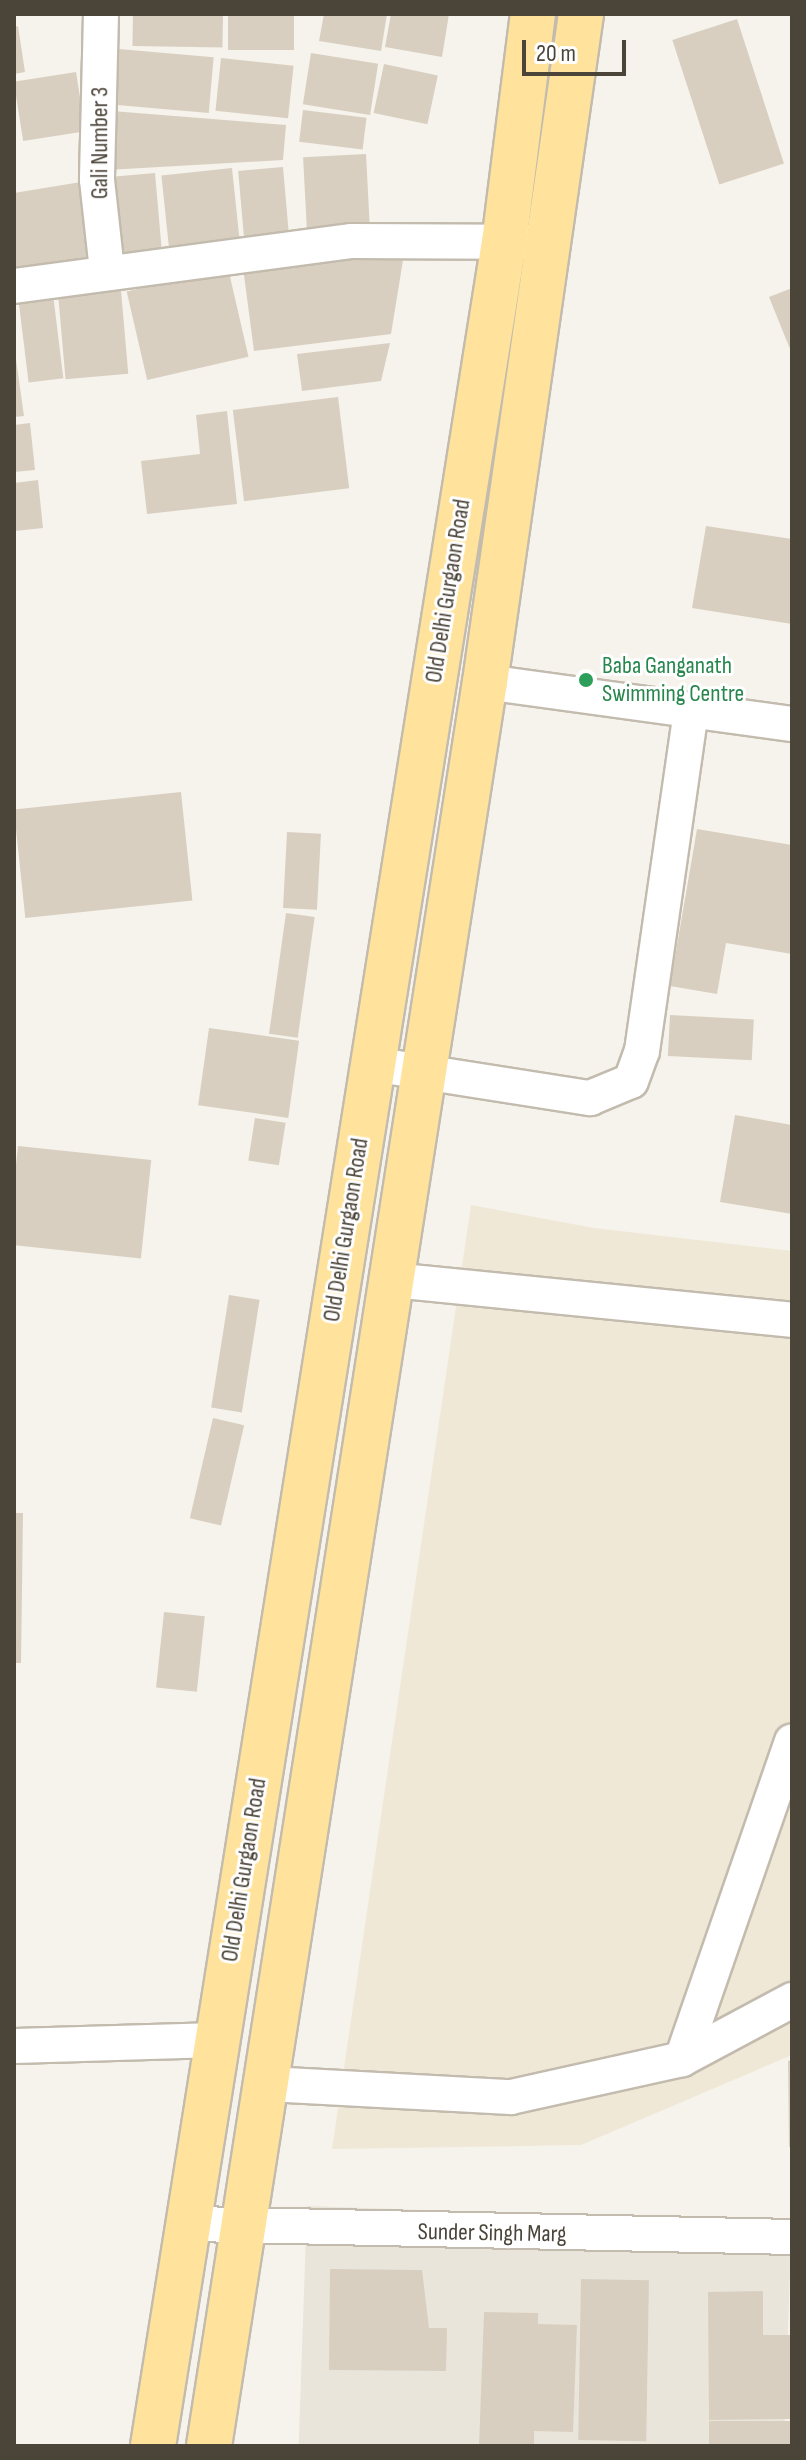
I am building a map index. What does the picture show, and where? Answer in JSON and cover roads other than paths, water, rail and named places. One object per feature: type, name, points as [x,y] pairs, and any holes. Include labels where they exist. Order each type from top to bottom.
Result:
[{"type":"main road","name":"Old Delhi Gurgaon Road","points":[[153,2446],[193,2224],[217,2040],[504,243],[533,14]]},
{"type":"main road","name":"Old Delhi Gurgaon Road","points":[[209,2446],[485,682],[581,14]]},
{"type":"street","name":"Gali Number 3","points":[[101,14],[97,180],[107,271]]},
{"type":"street","points":[[14,286],[107,271],[352,241],[548,242]]},
{"type":"street","points":[[485,682],[792,724]]},
{"type":"street","points":[[372,1064],[590,1098],[631,1081],[642,1051],[691,712]]},
{"type":"street","points":[[393,1280],[792,1320]]},
{"type":"street","points":[[682,2059],[792,1741]]},
{"type":"street","points":[[268,2084],[511,2097],[682,2059],[792,2000]]},
{"type":"street","points":[[14,2046],[217,2040]]},
{"type":"street","name":"Sunder Singh Marg","points":[[193,2224],[245,2230],[792,2237]]},
{"type":"place","name":"Baba Ganganath Swimming Centre","points":[[586,680]]}]
